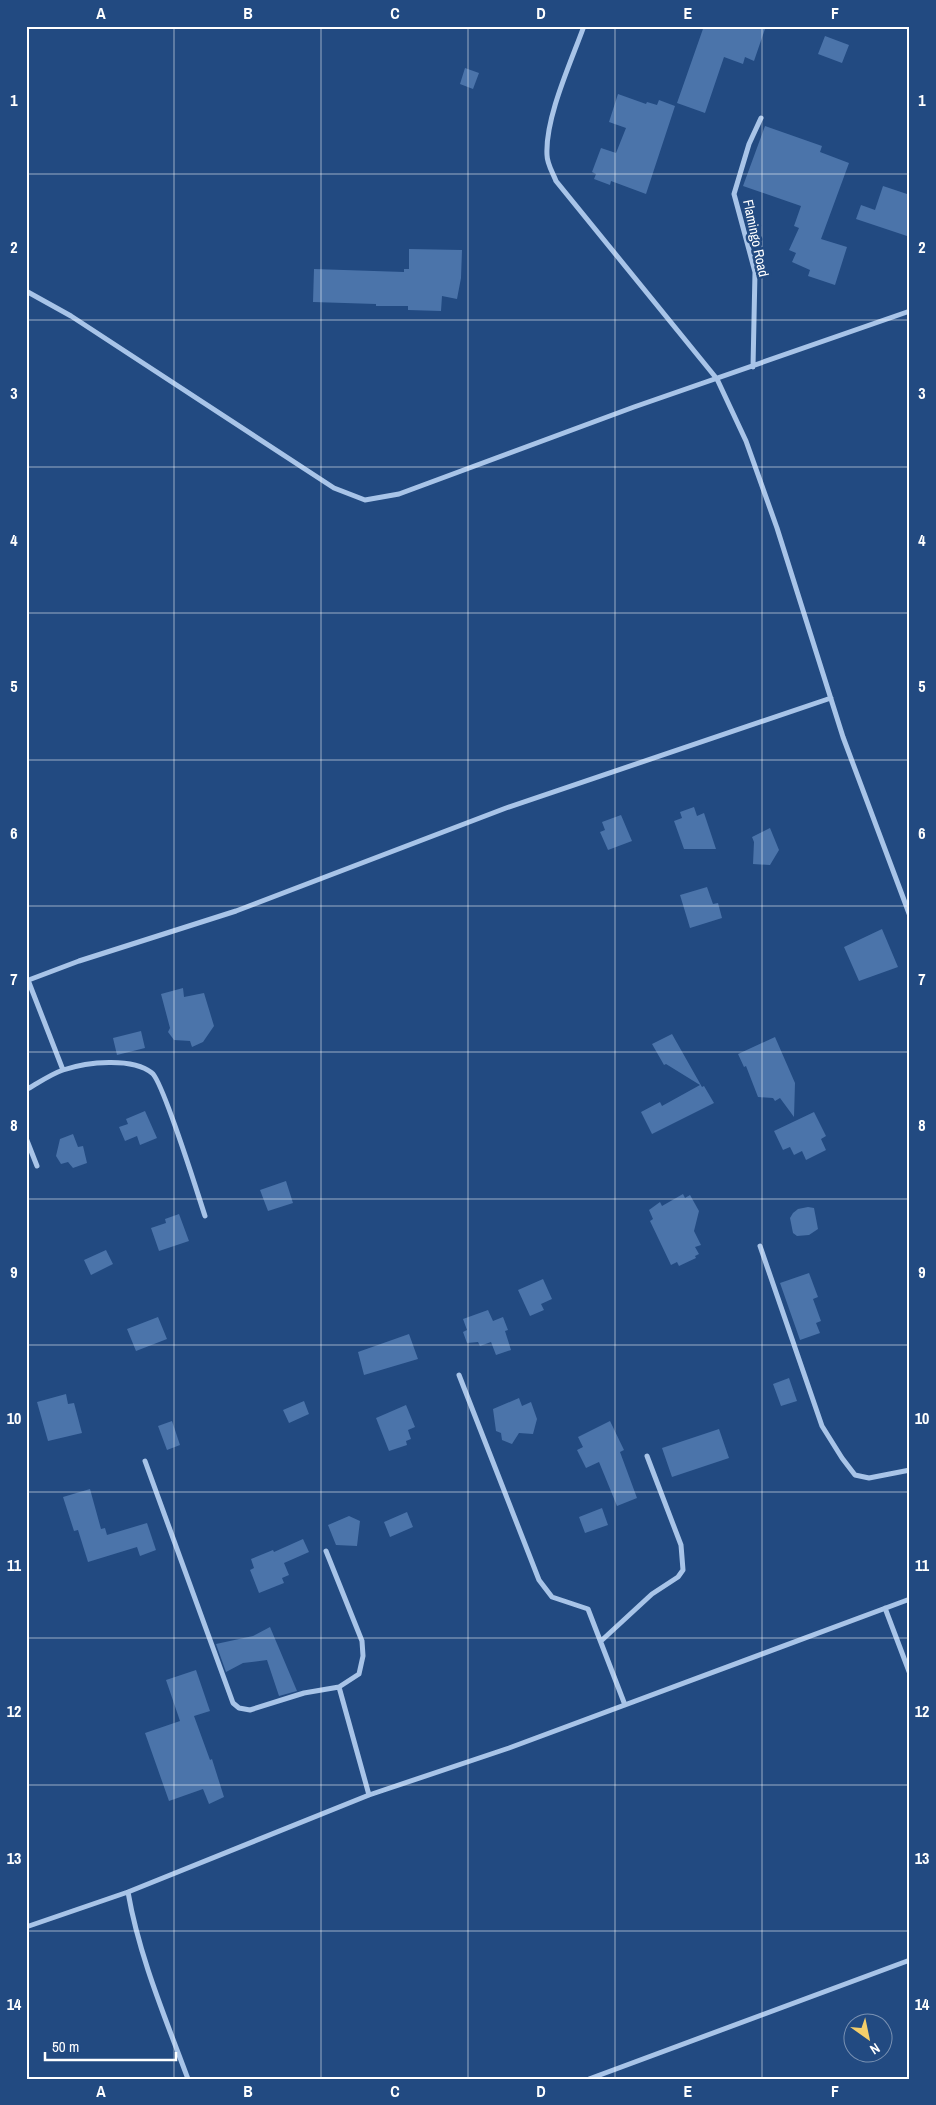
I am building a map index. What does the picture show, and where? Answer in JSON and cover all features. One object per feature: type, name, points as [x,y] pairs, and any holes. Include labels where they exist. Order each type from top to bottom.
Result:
[{"type":"street","points":[[584,26],[557,102],[548,137],[547,158],[556,181],[716,380],[746,441],[777,528],[844,738],[910,916]]},
{"type":"street","name":"Flamingo Road","points":[[752,367],[754,272],[734,194],[749,144],[761,118]]},
{"type":"street","points":[[26,291],[71,316],[327,484],[365,500],[399,494],[634,407],[910,311]]},
{"type":"street","points":[[63,1070],[27,981],[79,961],[236,911],[506,808],[831,698]]},
{"type":"street","points":[[26,1090],[63,1070],[106,1063],[138,1064],[154,1074],[171,1114],[205,1216]]},
{"type":"street","points":[[26,1138],[37,1166]]},
{"type":"street","points":[[760,1246],[822,1426],[842,1458],[855,1475],[869,1478],[910,1470]]},
{"type":"street","points":[[459,1375],[539,1580],[552,1597],[588,1609],[625,1705]]},
{"type":"street","points":[[601,1641],[652,1594],[678,1577],[683,1570],[681,1546],[647,1456]]},
{"type":"street","points":[[145,1460],[233,1703],[240,1708],[250,1710],[304,1693],[339,1687],[358,1674],[364,1656],[362,1641],[326,1550]]},
{"type":"street","points":[[26,1927],[128,1892],[369,1795],[509,1748],[910,1599]]},
{"type":"street","points":[[885,1608],[910,1674]]},
{"type":"street","points":[[339,1687],[369,1795]]},
{"type":"street","points":[[128,1892],[133,1924],[142,1954],[188,2079]]},
{"type":"street","points":[[589,2079],[910,1960]]},
{"type":"building","points":[[704,26],[766,26],[754,61],[745,57],[743,64],[724,57],[705,113],[677,103]]},
{"type":"building","points":[[825,36],[849,45],[842,63],[818,54]]},
{"type":"building","points":[[465,68],[479,73],[473,89],[460,84]]},
{"type":"building","points":[[618,94],[646,104],[647,102],[657,105],[659,100],[675,106],[646,194],[611,181],[610,185],[594,179],[596,174],[592,172],[601,148],[616,153],[626,128],[609,122]]},
{"type":"building","points":[[765,126],[822,146],[820,152],[849,163],[821,239],[847,247],[835,285],[808,276],[810,270],[792,262],[796,253],[789,250],[799,228],[794,226],[801,206],[743,186]]},
{"type":"building","points":[[883,186],[910,195],[910,237],[856,219],[861,205],[875,210]]},
{"type":"building","points":[[409,249],[462,250],[461,278],[457,299],[442,296],[441,311],[408,310],[408,306],[313,302],[314,269],[404,272],[404,269],[409,269]]},
{"type":"building","points":[[694,807],[697,816],[704,813],[716,849],[684,849],[674,821],[682,818],[680,812]]},
{"type":"building","points":[[621,815],[632,841],[608,850],[600,832],[605,830],[602,822]]},
{"type":"building","points":[[770,828],[779,850],[770,865],[753,864],[754,842],[752,837]]},
{"type":"building","points":[[707,887],[713,904],[718,903],[722,918],[690,928],[680,895]]},
{"type":"building","points":[[882,929],[898,967],[859,981],[844,947]]},
{"type":"building","points":[[183,988],[184,997],[204,993],[214,1026],[203,1042],[192,1047],[190,1041],[174,1040],[168,1032],[170,1028],[161,994]]},
{"type":"building","points":[[141,1031],[145,1048],[117,1055],[113,1038]]},
{"type":"building","points":[[672,1034],[702,1087],[704,1086],[714,1103],[652,1134],[641,1112],[660,1102],[662,1106],[700,1085],[666,1064],[664,1065],[652,1044]]},
{"type":"building","points":[[775,1037],[795,1083],[794,1117],[780,1098],[775,1101],[773,1098],[758,1097],[746,1066],[744,1067],[738,1054]]},
{"type":"building","points":[[145,1111],[157,1138],[140,1145],[137,1136],[125,1141],[119,1127],[128,1124],[126,1119]]},
{"type":"building","points":[[814,1112],[826,1136],[821,1139],[826,1150],[806,1160],[802,1151],[794,1155],[790,1147],[783,1150],[774,1131]]},
{"type":"building","points":[[73,1134],[78,1147],[83,1146],[87,1163],[73,1168],[68,1162],[61,1164],[56,1156],[60,1139]]},
{"type":"building","points":[[286,1181],[293,1203],[268,1211],[260,1190]]},
{"type":"building","points":[[683,1194],[685,1198],[690,1195],[699,1211],[694,1231],[701,1245],[695,1247],[699,1254],[695,1256],[696,1258],[679,1266],[677,1262],[671,1265],[650,1221],[653,1219],[649,1210],[660,1202],[662,1206]]},
{"type":"building","points":[[814,1208],[818,1229],[809,1235],[797,1236],[793,1233],[790,1218],[798,1209]]},
{"type":"building","points":[[179,1214],[189,1241],[159,1251],[151,1228],[166,1223],[165,1219]]},
{"type":"building","points":[[106,1250],[113,1264],[91,1275],[84,1260]]},
{"type":"building","points":[[809,1273],[818,1297],[813,1299],[821,1321],[816,1323],[820,1333],[800,1340],[780,1283]]},
{"type":"building","points":[[543,1279],[552,1299],[541,1304],[544,1310],[530,1316],[518,1290]]},
{"type":"building","points":[[488,1310],[493,1321],[503,1317],[508,1330],[505,1331],[511,1350],[496,1355],[491,1342],[480,1346],[478,1342],[467,1343],[463,1332],[467,1330],[463,1319]]},
{"type":"building","points":[[158,1317],[167,1339],[136,1351],[127,1329]]},
{"type":"building","points":[[409,1334],[418,1359],[364,1375],[358,1352]]},
{"type":"building","points":[[789,1378],[797,1401],[781,1406],[773,1384]]},
{"type":"building","points":[[66,1394],[68,1404],[74,1403],[82,1433],[48,1441],[37,1402]]},
{"type":"building","points":[[519,1398],[522,1406],[531,1402],[537,1419],[533,1434],[519,1433],[512,1444],[502,1440],[501,1433],[496,1431],[493,1409]]},
{"type":"building","points":[[304,1401],[309,1414],[289,1423],[283,1410]]},
{"type":"building","points":[[406,1405],[415,1427],[408,1430],[411,1439],[406,1441],[407,1445],[389,1451],[376,1418]]},
{"type":"building","points":[[172,1421],[180,1445],[167,1450],[158,1426]]},
{"type":"building","points":[[610,1421],[624,1450],[620,1452],[637,1498],[617,1506],[599,1462],[586,1468],[577,1450],[583,1447],[578,1437]]},
{"type":"building","points":[[719,1429],[729,1458],[672,1477],[662,1448]]},
{"type":"building","points":[[90,1489],[101,1529],[105,1528],[107,1535],[147,1523],[156,1550],[140,1556],[137,1547],[88,1562],[78,1530],[74,1531],[63,1497]]},
{"type":"building","points":[[602,1508],[608,1525],[585,1533],[579,1517]]},
{"type":"building","points":[[407,1512],[413,1527],[390,1537],[384,1522]]},
{"type":"building","points":[[349,1516],[360,1521],[357,1546],[336,1545],[328,1525]]},
{"type":"building","points":[[303,1539],[309,1552],[284,1563],[289,1575],[282,1578],[284,1583],[259,1593],[250,1570],[254,1568],[251,1559],[273,1550],[274,1552]]},
{"type":"building","points":[[270,1627],[297,1691],[279,1696],[267,1660],[243,1663],[226,1672],[216,1644],[253,1636]]},
{"type":"building","points":[[196,1670],[210,1711],[194,1716],[210,1760],[212,1759],[224,1797],[209,1804],[203,1789],[169,1801],[145,1733],[180,1721],[166,1680]]}]
